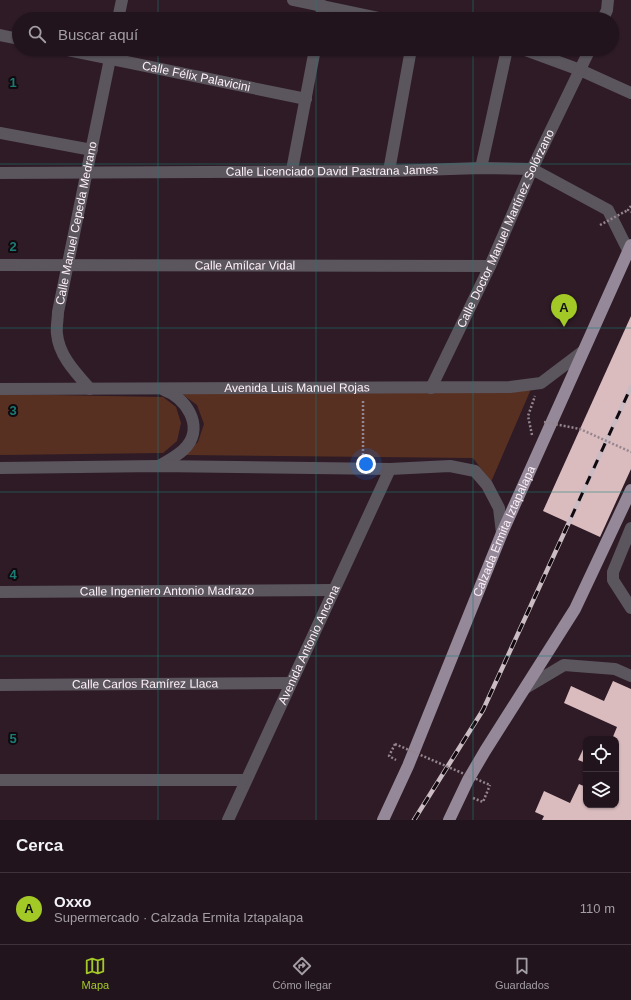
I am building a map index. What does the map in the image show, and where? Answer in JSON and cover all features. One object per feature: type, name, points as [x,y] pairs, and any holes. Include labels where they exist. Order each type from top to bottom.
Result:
[{"type":"main road","name":"Calzada Ermita Iztapalapa","points":[[383,820],[408,766],[502,533],[630,247]]},
{"type":"main road","points":[[449,820],[468,780],[575,608],[629,493]]},
{"type":"street","points":[[119,12],[122,0]]},
{"type":"street","points":[[293,0],[351,12]]},
{"type":"street","points":[[606,12],[608,0]]},
{"type":"street","points":[[322,12],[323,6]]},
{"type":"street","points":[[0,35],[12,38]]},
{"type":"street","name":"Calle Manuel Cepeda Medrano","points":[[90,389],[69,365],[61,350],[57,334],[58,312],[111,56]]},
{"type":"street","name":"Calle Félix Palavicini","points":[[120,56],[306,99]]},
{"type":"street","points":[[292,170],[314,56]]},
{"type":"street","points":[[389,171],[410,56]]},
{"type":"street","points":[[482,168],[506,56]]},
{"type":"street","points":[[542,56],[580,70],[631,93]]},
{"type":"street","name":"Calle Doctor Manuel Martínez Solórzano","points":[[431,388],[490,266],[532,169],[587,56]]},
{"type":"street","points":[[0,133],[92,150]]},
{"type":"street","name":"Calle Licenciado David Pastrana James","points":[[0,173],[292,170],[389,171],[482,168],[532,169],[608,210],[630,247]]},
{"type":"street","name":"Calle Amílcar Vidal","points":[[0,265],[490,266]]},
{"type":"street","name":"Avenida Luis Manuel Rojas","points":[[0,389],[510,387],[541,383],[582,352]]},
{"type":"street","points":[[154,389],[172,393],[183,402],[191,415],[192,424],[191,440],[187,446],[181,453],[158,466]]},
{"type":"street","points":[[0,468],[158,466],[390,468],[450,466],[475,471],[487,485],[499,508],[502,533]]},
{"type":"street","name":"Avenida Antonio Ancona","points":[[228,820],[390,468]]},
{"type":"street","points":[[629,493],[631,510]]},
{"type":"street","points":[[630,604],[613,580],[613,572],[631,528]]},
{"type":"street","name":"Calle Ingeniero Antonio Madrazo","points":[[0,592],[334,590]]},
{"type":"street","points":[[527,687],[564,665],[615,669],[631,676]]},
{"type":"street","name":"Calle Carlos Ramírez Llaca","points":[[0,685],[291,683]]},
{"type":"street","points":[[0,780],[246,780]]},
{"type":"path","points":[[600,225],[630,211],[631,206]]},
{"type":"path","points":[[528,416],[541,383]]},
{"type":"path","points":[[363,388],[363,468]]},
{"type":"path","points":[[544,422],[580,429],[631,452]]},
{"type":"path","points":[[389,756],[395,744],[490,785],[483,802]]},
{"type":"shaded area","points":[[531,389],[491,482],[473,458],[183,455],[198,442],[204,424],[197,405],[182,394]]},
{"type":"shaded area","points":[[0,394],[163,397],[176,407],[181,423],[177,441],[163,453],[0,455]]},
{"type":"building","points":[[631,316],[631,469],[600,537],[543,511]]},
{"type":"building","points":[[613,681],[631,689],[631,820],[542,820],[544,816],[535,812],[544,791],[570,803],[579,784],[583,786],[583,808],[619,808],[619,736],[613,736],[617,727],[564,703],[571,686],[604,701]]},
{"type":"building","points":[[583,749],[583,762],[578,760]]},
{"type":"railway","points":[[414,820],[483,710],[631,387]]},
{"type":"place","name":"Oxxo","points":[[564,327]]}]
